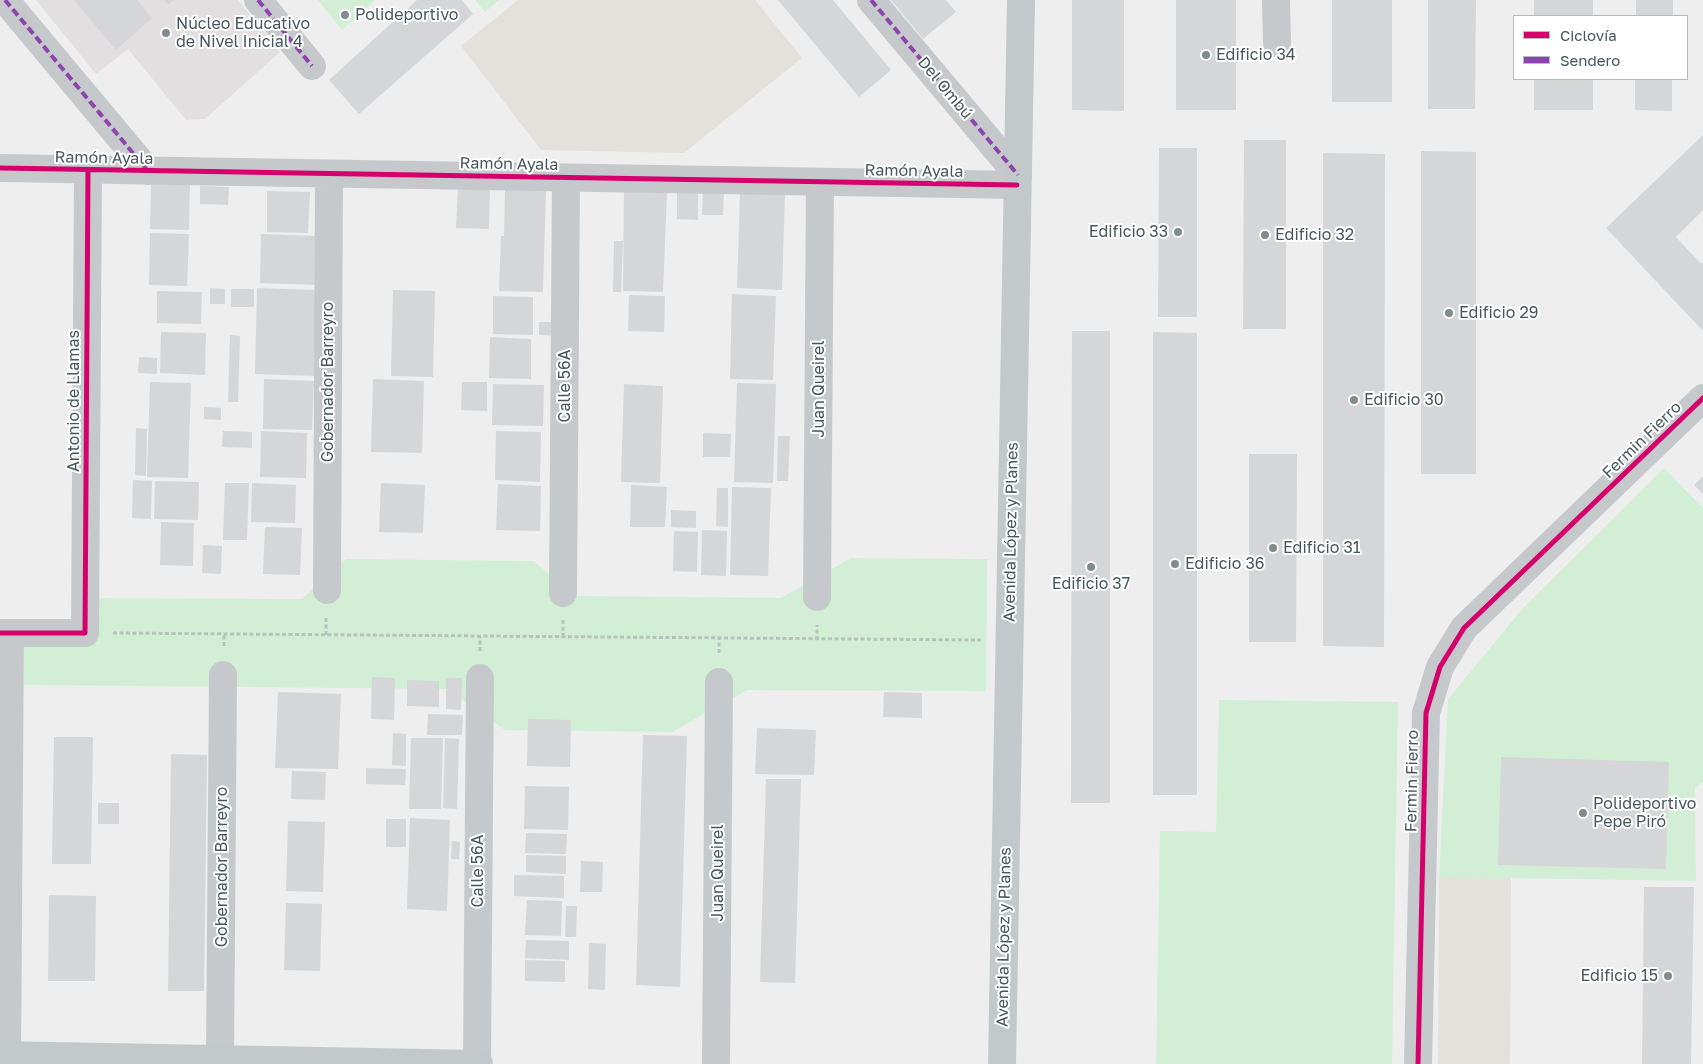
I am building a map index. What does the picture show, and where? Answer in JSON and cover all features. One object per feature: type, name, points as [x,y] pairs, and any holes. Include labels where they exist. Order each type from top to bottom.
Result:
[{"type":"main road","name":"Avenida López y Planes","points":[[1002,1064],[1021,0]]},
{"type":"main road","points":[[5,1058],[174,1061],[220,1059],[478,1064]]},
{"type":"street","points":[[5,0],[148,171]]},
{"type":"street","points":[[258,0],[312,66]]},
{"type":"street","name":"Del Ombú","points":[[871,0],[1017,180]]},
{"type":"street","points":[[1276,0],[1277,43]]},
{"type":"street","name":"Ramón Ayala","points":[[0,168],[820,182],[1017,180]]},
{"type":"street","name":"Antonio de Llamas","points":[[84,633],[88,170]]},
{"type":"street","name":"Gobernador Barreyro","points":[[326,590],[329,174]]},
{"type":"street","name":"Calle 56A","points":[[563,593],[566,178]]},
{"type":"street","name":"Juan Queirel","points":[[817,597],[820,182]]},
{"type":"street","name":"Fermin Fierro","points":[[1418,1064],[1426,713],[1440,667],[1464,628],[1703,398]]},
{"type":"street","points":[[5,1058],[5,633],[84,633]]},
{"type":"street","name":"Gobernador Barreyro","points":[[220,1059],[224,675]]},
{"type":"street","name":"Calle 56A","points":[[478,1064],[480,678]]},
{"type":"street","name":"Juan Queirel","points":[[716,1064],[719,682]]},
{"type":"path","points":[[84,633],[1009,641]]},
{"type":"shaded area","points":[[36,0],[238,0],[280,52],[205,119],[186,120],[128,49],[96,74]]},
{"type":"shaded area","points":[[518,0],[755,0],[802,58],[684,153],[541,150],[461,46]]},
{"type":"shaded area","points":[[1439,877],[1511,877],[1510,1064],[1438,1064]]},
{"type":"green space","name":"Polideportivo","points":[[318,0],[375,0],[342,30]]},
{"type":"green space","points":[[475,0],[499,0],[485,12]]},
{"type":"green space","points":[[1664,468],[1703,508],[1703,782],[1695,788],[1696,881],[1439,877],[1448,699],[1523,608]]},
{"type":"green space","points":[[851,558],[987,559],[986,691],[747,690],[672,732],[505,730],[446,689],[24,685],[24,641],[94,642],[95,598],[302,599],[346,559],[534,561],[575,596],[781,598]]},
{"type":"green space","points":[[1219,700],[1398,702],[1392,1064],[1156,1064],[1160,831],[1216,832]]},
{"type":"building","points":[[74,0],[137,0],[152,18],[116,50]]},
{"type":"building","points":[[164,0],[174,0],[168,5]]},
{"type":"building","points":[[417,0],[462,0],[473,14],[359,114],[329,80]]},
{"type":"building","points":[[778,0],[833,0],[891,70],[859,97]]},
{"type":"building","points":[[891,0],[946,0],[956,12],[923,39]]},
{"type":"building","points":[[1072,0],[1124,0],[1124,111],[1072,110]]},
{"type":"building","name":"Edificio 34","points":[[1176,0],[1236,0],[1236,110],[1176,110]]},
{"type":"building","points":[[1332,0],[1392,0],[1392,102],[1332,102]]},
{"type":"building","points":[[1428,0],[1476,0],[1475,109],[1428,109]]},
{"type":"building","points":[[1534,0],[1593,0],[1593,15],[1534,15]]},
{"type":"building","points":[[1636,0],[1673,0],[1673,15],[1636,15]]},
{"type":"building","points":[[1534,80],[1593,80],[1593,110],[1534,110]]},
{"type":"building","points":[[1635,80],[1672,80],[1672,111],[1635,110]]},
{"type":"building","points":[[1703,135],[1703,210],[1676,237],[1701,264],[1703,262],[1703,331],[1606,228]]},
{"type":"building","name":"Edificio 32","points":[[1244,140],[1286,140],[1286,329],[1243,329]]},
{"type":"building","name":"Edificio 33","points":[[1159,148],[1197,148],[1197,317],[1158,317]]},
{"type":"building","name":"Edificio 29","points":[[1421,151],[1476,152],[1476,474],[1421,474]]},
{"type":"building","name":"Edificio 30","points":[[1323,153],[1385,154],[1384,647],[1323,646]]},
{"type":"building","points":[[151,183],[190,184],[189,230],[150,229]]},
{"type":"building","points":[[200,186],[229,187],[228,205],[200,204]]},
{"type":"building","points":[[458,187],[490,188],[489,229],[456,228]]},
{"type":"building","points":[[703,189],[724,190],[723,215],[702,215]]},
{"type":"building","points":[[505,190],[546,191],[543,292],[499,291],[501,236],[504,236]]},
{"type":"building","points":[[267,191],[310,192],[308,233],[267,232]]},
{"type":"building","points":[[624,192],[667,193],[663,292],[623,291]]},
{"type":"building","points":[[677,192],[698,193],[698,220],[677,219]]},
{"type":"building","points":[[740,193],[785,194],[782,290],[737,288]]},
{"type":"building","points":[[150,233],[189,234],[187,286],[149,285]]},
{"type":"building","points":[[261,234],[318,236],[317,285],[260,283]]},
{"type":"building","points":[[614,241],[623,241],[621,292],[613,292]]},
{"type":"building","points":[[210,288],[225,289],[225,304],[210,304]]},
{"type":"building","points":[[257,288],[316,290],[314,376],[255,374]]},
{"type":"building","points":[[231,289],[254,289],[254,307],[231,307]]},
{"type":"building","points":[[393,290],[435,291],[433,377],[391,376]]},
{"type":"building","points":[[157,291],[202,292],[201,324],[157,323]]},
{"type":"building","points":[[732,294],[776,296],[773,380],[730,379]]},
{"type":"building","points":[[629,295],[665,296],[664,332],[628,331]]},
{"type":"building","points":[[493,296],[533,297],[533,335],[493,334]]},
{"type":"building","points":[[539,322],[559,322],[558,336],[539,335]]},
{"type":"building","name":"Edificio 37","points":[[1072,331],[1110,331],[1110,803],[1071,803]]},
{"type":"building","points":[[161,332],[206,333],[205,375],[160,373]]},
{"type":"building","name":"Edificio 36","points":[[1153,332],[1197,333],[1197,795],[1153,795]]},
{"type":"building","points":[[230,335],[240,336],[238,402],[228,402]]},
{"type":"building","points":[[490,337],[531,339],[531,379],[489,378]]},
{"type":"building","points":[[139,357],[157,358],[157,374],[138,373]]},
{"type":"building","points":[[264,379],[314,381],[312,430],[263,429]]},
{"type":"building","points":[[373,379],[424,381],[422,453],[371,452]]},
{"type":"building","points":[[150,382],[191,383],[188,478],[147,477]]},
{"type":"building","points":[[462,382],[487,382],[487,411],[461,410]]},
{"type":"building","points":[[737,383],[776,384],[773,483],[734,482]]},
{"type":"building","points":[[493,384],[544,385],[543,426],[492,425]]},
{"type":"building","points":[[624,384],[663,386],[660,483],[621,482]]},
{"type":"building","points":[[204,407],[221,408],[221,420],[204,419]]},
{"type":"building","points":[[136,428],[147,429],[146,476],[135,475]]},
{"type":"building","points":[[223,431],[252,432],[252,448],[222,447]]},
{"type":"building","points":[[261,431],[307,433],[306,478],[260,477]]},
{"type":"building","points":[[496,431],[541,432],[540,482],[495,480]]},
{"type":"building","points":[[703,433],[731,434],[730,457],[703,457]]},
{"type":"building","points":[[778,436],[790,436],[788,481],[777,481]]},
{"type":"building","name":"Edificio 31","points":[[1249,454],[1297,454],[1296,642],[1249,642]]},
{"type":"building","points":[[1703,476],[1703,494],[1694,485]]},
{"type":"building","points":[[133,480],[152,481],[151,519],[132,518]]},
{"type":"building","points":[[155,481],[199,482],[198,520],[154,519]]},
{"type":"building","points":[[225,483],[249,483],[247,540],[223,540]]},
{"type":"building","points":[[252,483],[296,485],[295,523],[251,522]]},
{"type":"building","points":[[381,483],[425,485],[423,533],[379,532]]},
{"type":"building","points":[[498,484],[541,486],[540,531],[496,530]]},
{"type":"building","points":[[631,485],[667,487],[665,527],[630,527]]},
{"type":"building","points":[[732,487],[771,488],[768,576],[730,575]]},
{"type":"building","points":[[717,488],[728,488],[728,527],[716,526]]},
{"type":"building","points":[[671,510],[696,511],[696,528],[671,527]]},
{"type":"building","points":[[161,522],[194,523],[193,566],[160,565]]},
{"type":"building","points":[[265,527],[302,528],[300,575],[263,574]]},
{"type":"building","points":[[702,530],[727,531],[726,576],[701,575]]},
{"type":"building","points":[[674,531],[698,532],[697,572],[673,571]]},
{"type":"building","points":[[203,545],[222,546],[221,574],[202,573]]},
{"type":"building","points":[[372,677],[395,678],[394,720],[371,719]]},
{"type":"building","points":[[446,678],[462,678],[461,710],[446,709]]},
{"type":"building","points":[[407,680],[439,681],[439,707],[407,706]]},
{"type":"building","points":[[278,692],[341,694],[338,769],[275,768]]},
{"type":"building","points":[[884,692],[922,693],[922,718],[883,717]]},
{"type":"building","points":[[428,714],[463,715],[462,735],[427,735]]},
{"type":"building","points":[[528,719],[571,720],[570,767],[527,766]]},
{"type":"building","points":[[757,728],[816,730],[814,775],[755,774]]},
{"type":"building","points":[[393,733],[406,734],[406,766],[392,765]]},
{"type":"building","points":[[643,735],[687,736],[680,987],[636,985]]},
{"type":"building","points":[[54,737],[93,737],[91,864],[52,864]]},
{"type":"building","points":[[411,738],[443,738],[441,809],[409,809]]},
{"type":"building","points":[[445,738],[459,739],[457,809],[443,808]]},
{"type":"building","points":[[171,754],[207,755],[204,991],[168,991]]},
{"type":"building","name":"Polideportivo Pepe Piró","points":[[1501,757],[1669,762],[1666,869],[1498,865]]},
{"type":"building","points":[[366,768],[406,769],[405,785],[366,784]]},
{"type":"building","points":[[292,771],[326,772],[325,800],[291,799]]},
{"type":"building","points":[[766,779],[801,779],[795,983],[760,982]]},
{"type":"building","points":[[525,786],[569,787],[568,830],[524,829]]},
{"type":"building","points":[[98,803],[119,803],[119,824],[98,824]]},
{"type":"building","points":[[410,818],[450,820],[447,911],[407,909]]},
{"type":"building","points":[[386,819],[406,819],[406,847],[386,847]]},
{"type":"building","points":[[288,821],[325,822],[323,892],[286,891]]},
{"type":"building","points":[[526,833],[567,834],[566,854],[525,853]]},
{"type":"building","points":[[452,841],[460,842],[459,859],[451,859]]},
{"type":"building","points":[[526,855],[566,856],[566,874],[526,872]]},
{"type":"building","points":[[581,861],[603,862],[602,892],[580,892]]},
{"type":"building","points":[[514,875],[564,876],[564,898],[514,896]]},
{"type":"building","name":"Edificio 15","points":[[1644,887],[1694,887],[1691,1064],[1642,1064]]},
{"type":"building","points":[[49,895],[96,896],[95,981],[48,981]]},
{"type":"building","points":[[527,900],[562,901],[561,936],[525,935]]},
{"type":"building","points":[[286,903],[322,904],[320,971],[284,970]]},
{"type":"building","points":[[566,906],[577,906],[576,937],[565,937]]},
{"type":"building","points":[[526,940],[569,941],[569,960],[525,958]]},
{"type":"building","points":[[589,943],[606,944],[605,990],[588,989]]},
{"type":"building","points":[[525,960],[565,961],[565,982],[525,981]]},
{"type":"marked path","points":[[5,0],[148,171]]},
{"type":"marked path","points":[[258,0],[312,66]]},
{"type":"marked path","points":[[871,0],[1018,175]]},
{"type":"cycle path","points":[[0,168],[1017,185]]},
{"type":"cycle path","points":[[0,633],[85,633],[88,170]]},
{"type":"cycle path","points":[[1418,1064],[1426,713],[1440,667],[1464,628],[1703,398]]},
{"type":"place","name":"Polideportivo","points":[[345,15]]},
{"type":"place","name":"Núcleo Educativo de Nivel Inicial 4","points":[[166,33]]},
{"type":"place","name":"Edificio 34","points":[[1206,55]]},
{"type":"place","name":"Edificio 33","points":[[1178,232]]},
{"type":"place","name":"Edificio 32","points":[[1265,235]]},
{"type":"place","name":"Edificio 29","points":[[1449,313]]},
{"type":"place","name":"Edificio 30","points":[[1354,400]]},
{"type":"place","name":"Edificio 31","points":[[1273,548]]},
{"type":"place","name":"Edificio 36","points":[[1175,564]]},
{"type":"place","name":"Edificio 37","points":[[1091,567]]},
{"type":"place","name":"Polideportivo Pepe Piró","points":[[1583,813]]},
{"type":"place","name":"Edificio 15","points":[[1668,976]]}]
